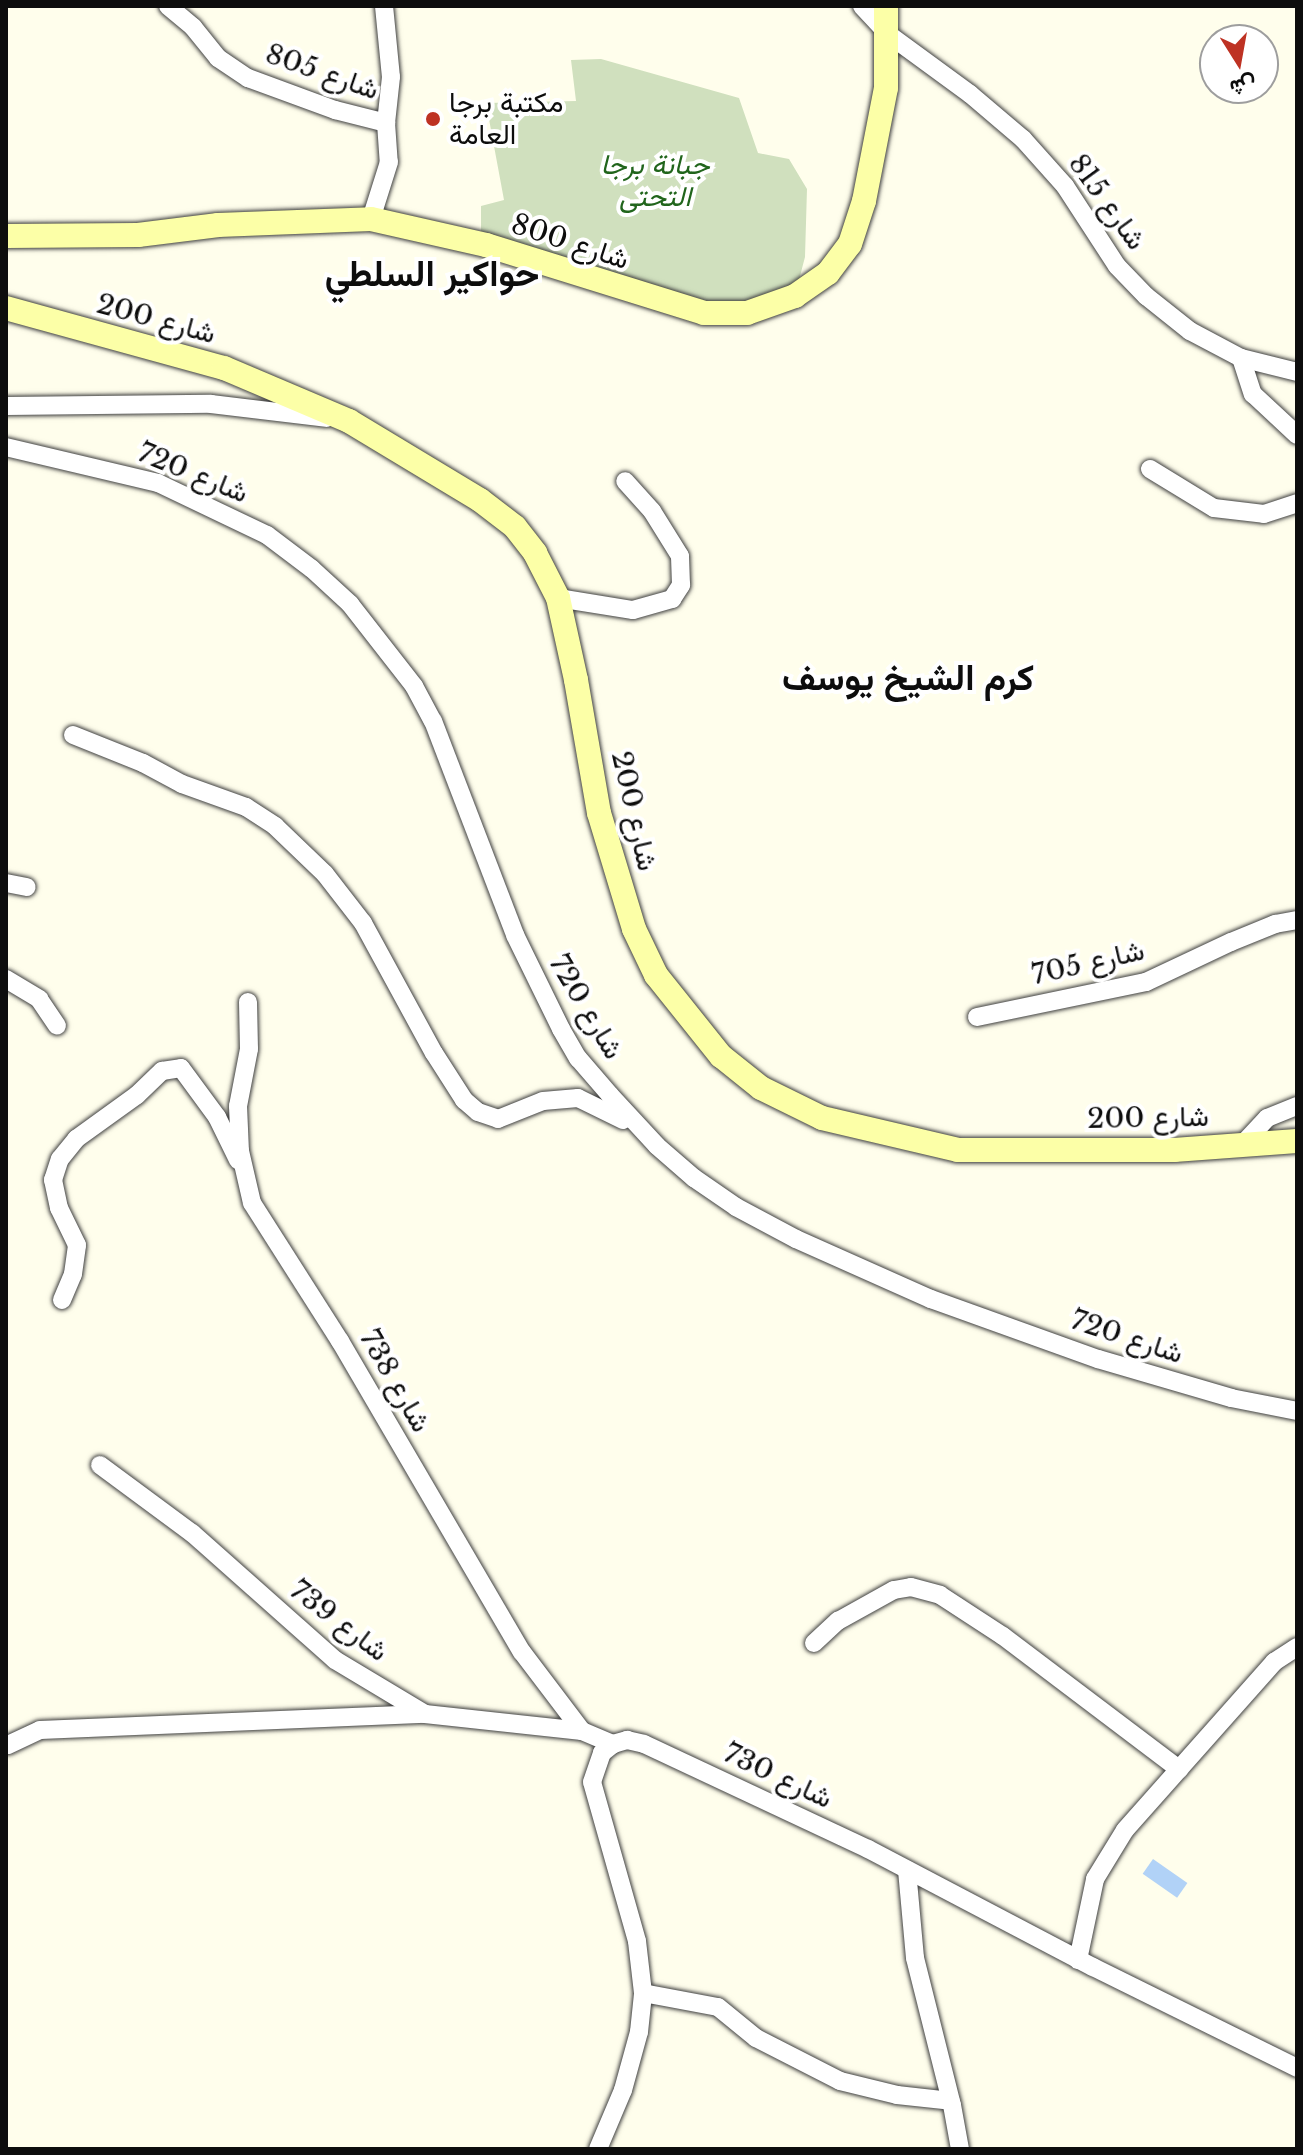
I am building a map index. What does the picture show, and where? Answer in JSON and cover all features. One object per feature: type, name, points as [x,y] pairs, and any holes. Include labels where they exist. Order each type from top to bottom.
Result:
[{"type":"main road","name":"شارع 800","points":[[6,236],[138,235],[218,225],[371,219],[486,245],[704,313],[747,313],[785,300],[828,273],[850,244],[864,201],[870,154],[886,88],[886,6]]},
{"type":"main road","name":"شارع 200","points":[[6,308],[224,368],[349,421],[470,493],[515,527],[535,553],[558,598],[599,813],[634,929],[656,975],[721,1056],[761,1088],[822,1118],[958,1150],[1174,1150],[1297,1141]]},
{"type":"street","name":"شارع 805","points":[[168,6],[193,27],[218,58],[248,78],[335,110],[386,123],[389,162],[371,219]]},
{"type":"street","points":[[384,6],[391,77],[386,123]]},
{"type":"street","name":"شارع 815","points":[[862,6],[888,34],[970,94],[1023,139],[1065,186],[1117,266],[1146,296],[1190,331],[1241,358],[1297,372]]},
{"type":"street","points":[[1241,358],[1253,394],[1297,435]]},
{"type":"street","name":"شارع 720","points":[[6,406],[211,404],[349,421]]},
{"type":"street","name":"شارع 720","points":[[6,447],[158,483],[267,535],[350,604],[414,686],[433,721],[542,996],[578,1058],[657,1146],[736,1207],[810,1246],[892,1283],[1098,1359],[1231,1398],[1297,1411]]},
{"type":"street","points":[[1150,469],[1214,508],[1264,514],[1297,503]]},
{"type":"street","points":[[558,598],[633,610],[672,599],[681,585],[680,556],[652,511],[625,481]]},
{"type":"street","points":[[73,735],[195,789],[246,807],[275,826],[347,899],[434,1053],[464,1100],[478,1112],[498,1119],[543,1101],[578,1098],[602,1107],[657,1146]]},
{"type":"street","points":[[6,883],[27,887]]},
{"type":"street","name":"شارع 705","points":[[977,1017],[1146,982],[1231,942],[1275,924],[1297,920]]},
{"type":"street","points":[[6,979],[39,999],[57,1026]]},
{"type":"street","name":"شارع 738","points":[[248,1002],[249,1049],[245,1080],[238,1097],[243,1170],[258,1214],[340,1341],[522,1652],[582,1731]]},
{"type":"street","points":[[62,1300],[73,1274],[77,1245],[59,1208],[53,1180],[60,1159],[76,1139],[137,1095],[162,1071],[181,1068],[189,1075],[217,1117],[243,1170]]},
{"type":"street","points":[[1242,1145],[1267,1118],[1297,1106]]},
{"type":"street","name":"شارع 739","points":[[100,1465],[192,1533],[335,1660],[425,1714],[582,1731]]},
{"type":"street","points":[[814,1643],[838,1621],[894,1590],[911,1587],[940,1595],[1003,1636],[1179,1769]]},
{"type":"street","points":[[1078,1960],[1095,1879],[1125,1830],[1274,1662],[1297,1647]]},
{"type":"street","points":[[8,1745],[40,1730],[425,1714]]},
{"type":"street","points":[[582,1731],[613,1744],[602,1753],[592,1782],[637,1941],[643,1993],[639,2032],[623,2090],[598,2149]]},
{"type":"street","name":"شارع 730","points":[[613,1744],[627,1740],[644,1744],[907,1870],[1078,1960],[1297,2068]]},
{"type":"street","points":[[907,1870],[915,1958],[960,2149]]},
{"type":"street","points":[[643,1993],[718,2007],[756,2038],[840,2081],[897,2095],[951,2101]]},
{"type":"green space","name":"جبانة برجا التحتى","points":[[601,59],[739,98],[758,153],[789,159],[807,189],[805,257],[799,280],[776,293],[738,304],[704,305],[481,231],[481,206],[504,200],[486,103],[576,101],[571,60]]},
{"type":"water","points":[[1153,1859],[1187,1883],[1177,1898],[1143,1874]]},
{"type":"place","name":"مكتبة برجا العامة","points":[[433,119]]},
{"type":"district","name":"حواكير السلطي","points":[[432,274]]},
{"type":"district","name":"كرم الشيخ يوسف","points":[[908,678]]}]
